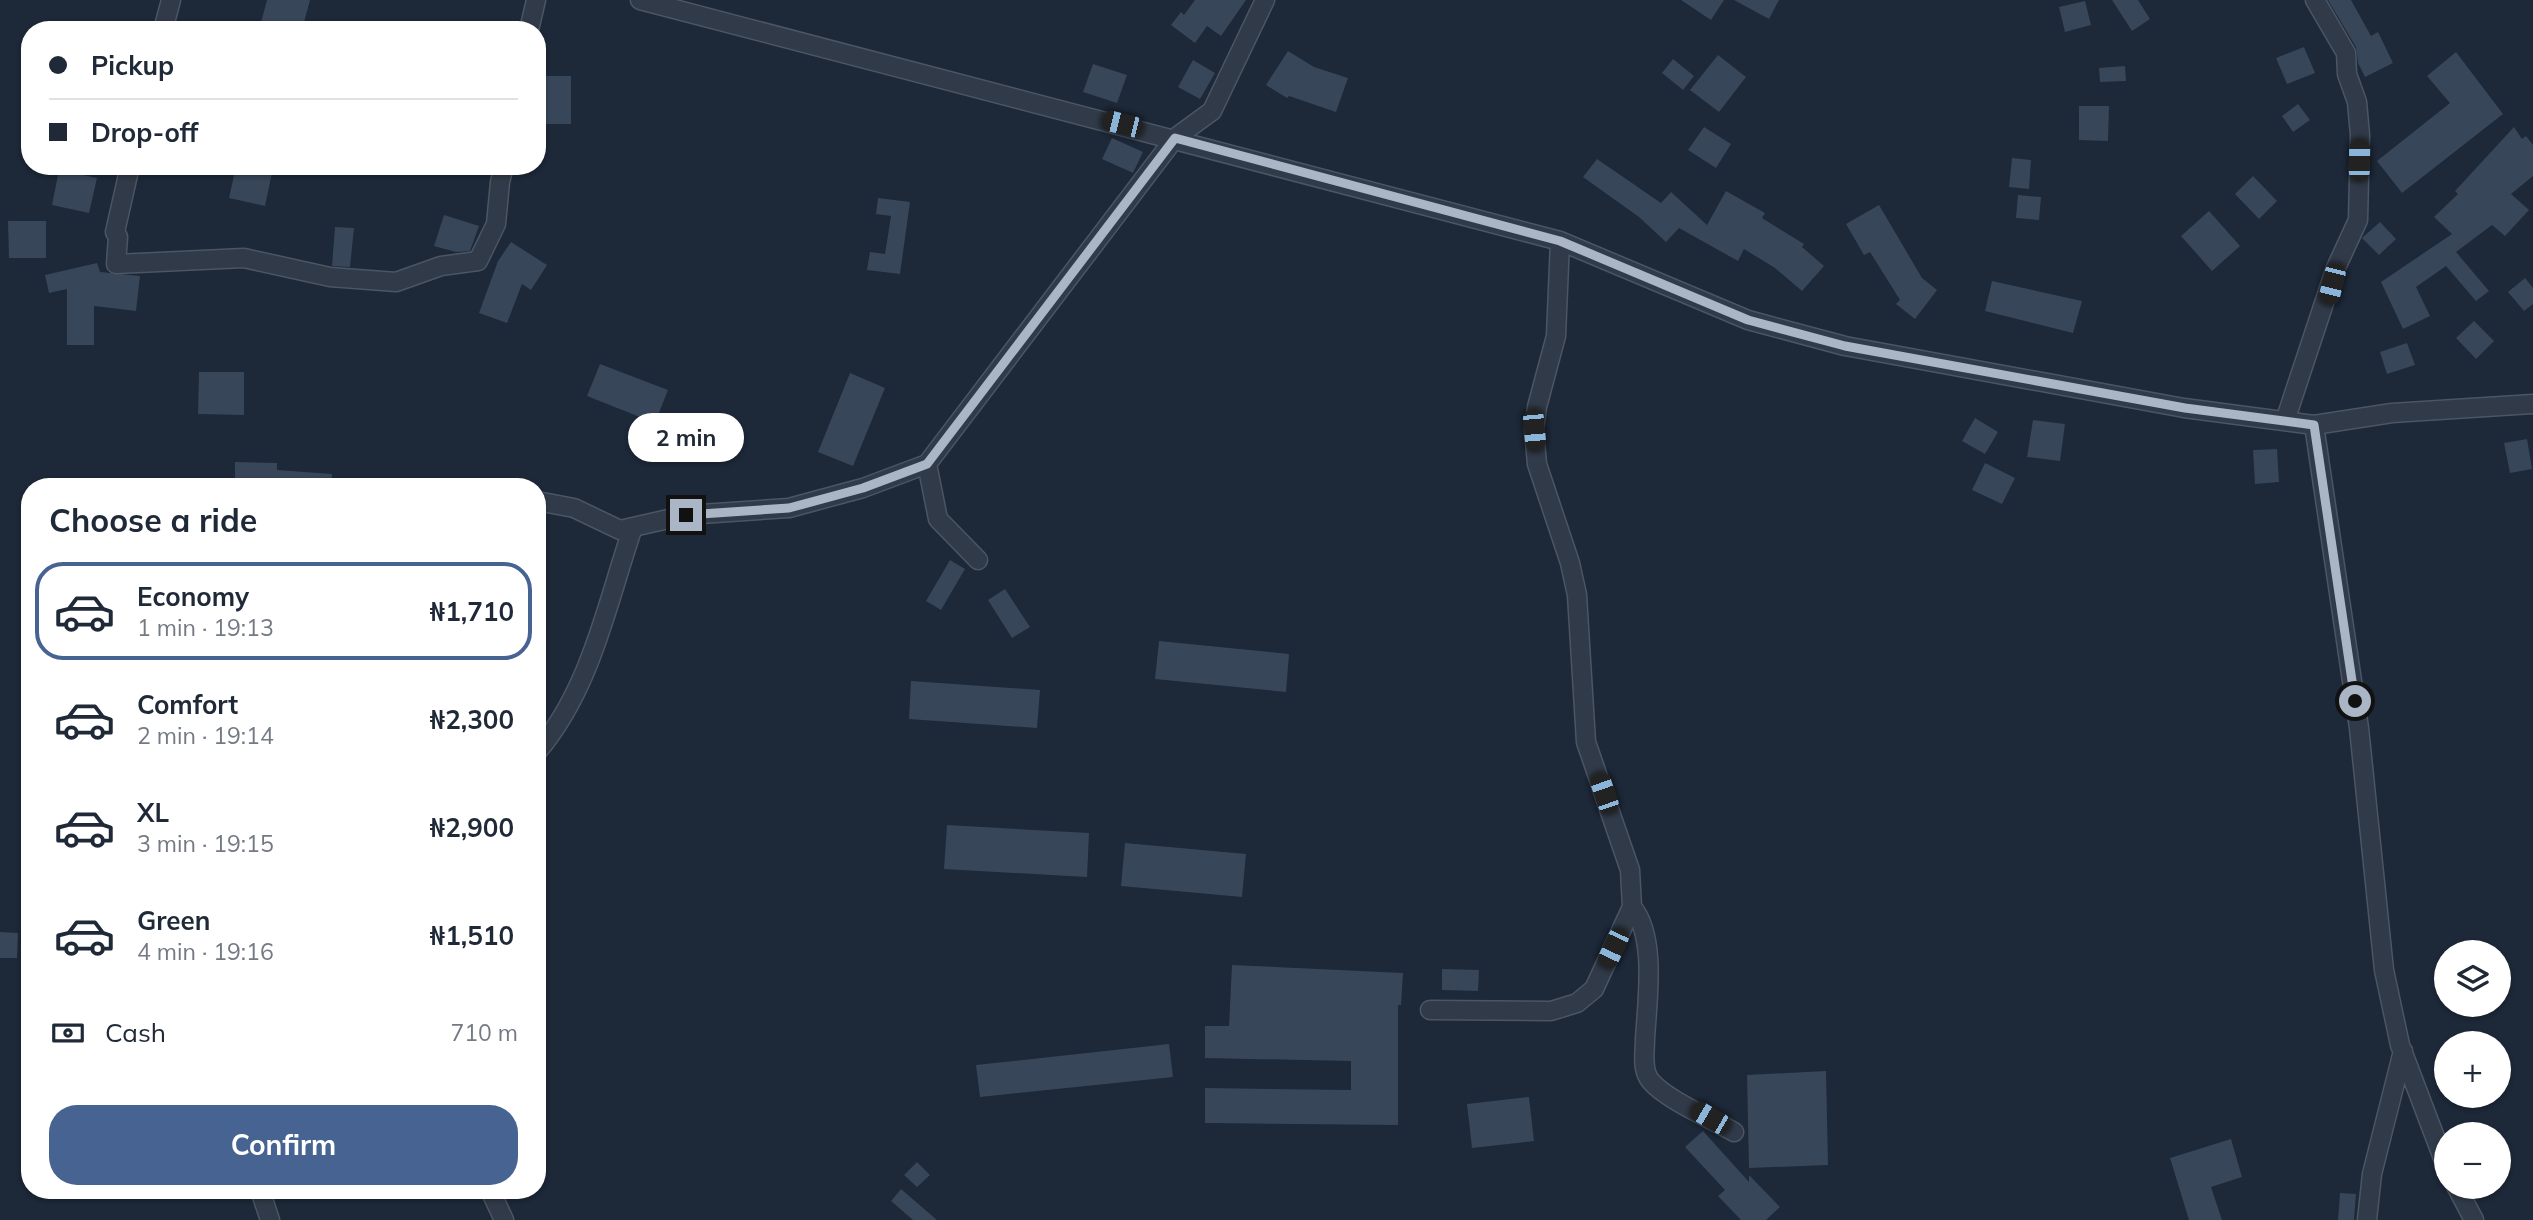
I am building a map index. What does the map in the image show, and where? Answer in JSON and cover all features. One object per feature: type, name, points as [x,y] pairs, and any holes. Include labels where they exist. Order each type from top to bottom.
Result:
[{"type":"street","points":[[165,21],[171,0]]},
{"type":"street","points":[[531,21],[536,0]]},
{"type":"street","points":[[640,0],[1560,241],[1748,320],[1845,346],[2185,408],[2314,425],[2392,413],[2463,411],[2533,404]]},
{"type":"street","points":[[546,503],[574,508],[620,530],[686,515],[789,508],[863,488],[927,464],[1175,138],[1212,111],[1265,0]]},
{"type":"street","points":[[2286,421],[2335,270],[2358,220],[2360,135],[2357,102],[2347,74],[2346,53],[2315,0]]},
{"type":"street","points":[[128,175],[115,232],[118,237],[116,264],[244,258],[330,277],[396,282],[441,266],[478,261],[496,224],[502,175]]},
{"type":"street","points":[[1430,1010],[1551,1011],[1577,1003],[1594,989],[1632,907],[1630,870],[1586,742],[1577,595],[1570,563],[1537,464],[1534,430],[1537,407],[1556,336],[1560,241]]},
{"type":"street","points":[[2314,425],[2359,728],[2384,970],[2403,1051],[2434,1134]]},
{"type":"street","points":[[927,464],[938,519],[978,559]]},
{"type":"street","points":[[546,741],[552,734],[601,636],[613,586],[633,527]]},
{"type":"street","points":[[1632,907],[1642,920],[1646,942],[1647,1076],[1662,1090],[1734,1132]]},
{"type":"street","points":[[2367,1220],[2372,1174],[2403,1051]]},
{"type":"street","points":[[263,1199],[270,1220]]},
{"type":"street","points":[[494,1199],[504,1220]]},
{"type":"street","points":[[2463,1199],[2474,1220]]},
{"type":"building","points":[[267,0],[310,0],[304,21],[261,21]]},
{"type":"building","points":[[1195,0],[1246,0],[1221,36],[1207,26],[1195,43],[1171,25],[1181,12],[1184,15]]},
{"type":"building","points":[[1681,0],[1724,0],[1711,20]]},
{"type":"building","points":[[1734,0],[1779,0],[1769,19]]},
{"type":"building","points":[[2112,0],[2138,0],[2150,19],[2132,31]]},
{"type":"building","points":[[2328,0],[2351,0],[2371,36],[2378,32],[2393,63],[2365,77],[2358,63],[2356,47]]},
{"type":"building","points":[[2085,1],[2091,25],[2065,32],[2059,7]]},
{"type":"building","points":[[2304,47],[2315,73],[2287,84],[2276,58]]},
{"type":"building","points":[[1288,51],[1314,67],[1348,78],[1336,112],[1289,96],[1287,98],[1266,85]]},
{"type":"building","points":[[2456,52],[2503,114],[2402,193],[2377,161],[2450,103],[2427,76]]},
{"type":"building","points":[[1718,55],[1746,77],[1719,112],[1690,90]]},
{"type":"building","points":[[1673,59],[1694,76],[1683,90],[1662,73]]},
{"type":"building","points":[[1193,60],[1215,73],[1200,99],[1178,87]]},
{"type":"building","points":[[1093,64],[1127,75],[1117,103],[1083,92]]},
{"type":"building","points":[[2125,66],[2126,81],[2100,82],[2099,68]]},
{"type":"building","points":[[546,76],[571,76],[571,124],[546,124]]},
{"type":"building","points":[[2298,104],[2310,120],[2293,132],[2282,116]]},
{"type":"building","points":[[2079,106],[2109,106],[2108,141],[2079,140]]},
{"type":"building","points":[[1704,127],[1731,144],[1716,168],[1688,150]]},
{"type":"building","points":[[2514,127],[2522,139],[2526,136],[2533,145],[2533,176],[2511,194],[2529,210],[2505,236],[2492,225],[2456,252],[2489,291],[2476,301],[2446,266],[2416,287],[2430,316],[2403,329],[2381,282],[2452,234],[2434,217],[2458,194],[2455,191]]},
{"type":"building","points":[[1112,138],[1143,152],[1133,173],[1102,159]]},
{"type":"building","points":[[2012,158],[2031,160],[2029,189],[2009,187]]},
{"type":"building","points":[[1597,159],[1661,203],[1671,192],[1707,225],[1726,191],[1765,213],[1762,218],[1804,244],[1802,247],[1824,266],[1802,291],[1775,268],[1744,249],[1738,261],[1679,228],[1666,242],[1639,217],[1583,177]]},
{"type":"building","points":[[58,175],[97,178],[89,213],[52,205]]},
{"type":"building","points":[[234,175],[272,175],[265,206],[229,198]]},
{"type":"building","points":[[2253,176],[2277,201],[2259,219],[2235,194]]},
{"type":"building","points":[[2018,195],[2041,197],[2039,220],[2016,218]]},
{"type":"building","points":[[878,198],[910,202],[900,274],[867,270],[870,252],[885,254],[891,216],[876,214]]},
{"type":"building","points":[[1879,205],[1922,278],[1937,290],[1915,319],[1896,304],[1900,300],[1870,252],[1864,255],[1846,224]]},
{"type":"building","points":[[2209,211],[2240,246],[2212,271],[2181,236]]},
{"type":"building","points":[[444,215],[479,226],[470,251],[456,252],[434,246]]},
{"type":"building","points":[[8,221],[46,221],[46,258],[9,258]]},
{"type":"building","points":[[2380,222],[2396,239],[2379,255],[2362,238]]},
{"type":"building","points":[[335,227],[354,228],[350,267],[332,266]]},
{"type":"building","points":[[511,242],[547,265],[531,290],[522,284],[507,323],[479,313],[498,261]]},
{"type":"building","points":[[97,263],[100,272],[140,276],[136,311],[94,306],[94,345],[67,345],[67,289],[49,293],[45,275]]},
{"type":"building","points":[[2525,278],[2533,288],[2533,304],[2524,311],[2508,292]]},
{"type":"building","points":[[1992,281],[2082,301],[2073,333],[1985,311]]},
{"type":"building","points":[[2474,321],[2494,341],[2476,359],[2456,338]]},
{"type":"building","points":[[2407,343],[2415,365],[2387,374],[2380,352]]},
{"type":"building","points":[[600,364],[668,390],[655,423],[587,396]]},
{"type":"building","points":[[199,372],[244,372],[244,415],[198,414]]},
{"type":"building","points":[[850,373],[885,388],[853,466],[818,452]]},
{"type":"building","points":[[1975,418],[1998,432],[1985,454],[1962,441]]},
{"type":"building","points":[[2033,420],[2065,424],[2060,461],[2027,457]]},
{"type":"building","points":[[2527,439],[2532,469],[2510,473],[2504,443]]},
{"type":"building","points":[[2277,449],[2279,482],[2255,484],[2253,450]]},
{"type":"building","points":[[235,462],[277,463],[277,470],[332,474],[332,478],[235,478]]},
{"type":"building","points":[[1985,463],[2015,478],[2002,504],[1972,490]]},
{"type":"building","points":[[950,560],[965,569],[941,610],[926,601]]},
{"type":"building","points":[[1005,589],[1030,627],[1012,638],[988,600]]},
{"type":"building","points":[[1159,641],[1289,654],[1286,692],[1155,679]]},
{"type":"building","points":[[911,681],[1040,690],[1037,728],[909,719]]},
{"type":"building","points":[[947,825],[1089,833],[1087,877],[944,869]]},
{"type":"building","points":[[1125,843],[1246,854],[1242,897],[1121,886]]},
{"type":"building","points":[[0,932],[18,933],[17,958],[0,958]]},
{"type":"building","points":[[1232,965],[1403,973],[1401,1005],[1398,1005],[1398,1125],[1205,1123],[1205,1088],[1351,1090],[1351,1061],[1205,1058],[1205,1026],[1229,1026]]},
{"type":"building","points":[[1442,969],[1479,970],[1478,991],[1442,990]]},
{"type":"building","points":[[1169,1044],[1173,1077],[980,1097],[976,1065]]},
{"type":"building","points":[[1826,1071],[1828,1165],[1749,1168],[1747,1075]]},
{"type":"building","points":[[1529,1097],[1534,1141],[1472,1148],[1467,1104]]},
{"type":"building","points":[[1703,1131],[1749,1182],[1749,1175],[1780,1207],[1766,1220],[1741,1220],[1718,1196],[1725,1190],[1685,1147]]},
{"type":"building","points":[[2231,1139],[2242,1177],[2211,1187],[2222,1220],[2189,1220],[2170,1158]]},
{"type":"building","points":[[917,1162],[930,1175],[917,1187],[904,1175]]},
{"type":"building","points":[[901,1189],[937,1220],[913,1220],[891,1201]]},
{"type":"building","points":[[2340,1193],[2356,1194],[2354,1220],[2338,1220]]},
{"type":"route","points":[[686,515],[789,508],[863,488],[927,464],[1175,138],[1560,241],[1748,320],[1845,346],[2185,408],[2314,425],[2355,701]]}]
